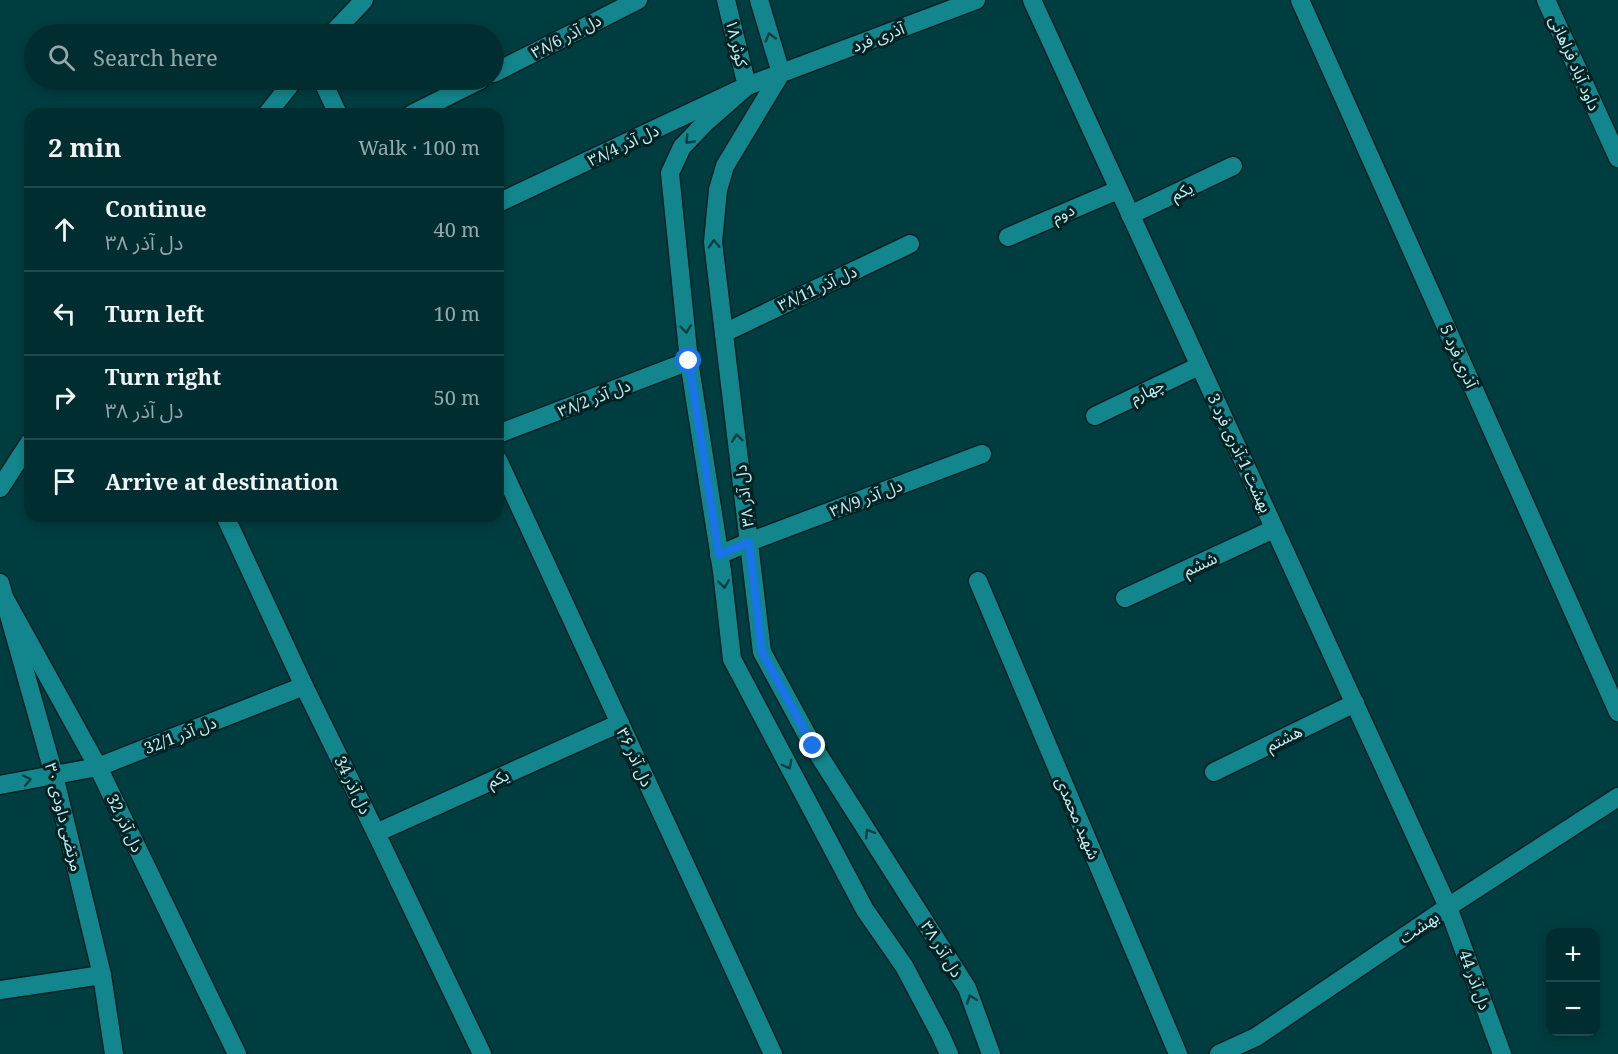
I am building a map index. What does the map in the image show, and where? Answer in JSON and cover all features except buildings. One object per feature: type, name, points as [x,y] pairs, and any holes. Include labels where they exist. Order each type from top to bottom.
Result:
[{"type":"street","points":[[341,24],[364,0]]},
{"type":"street","name":"دل آذر ۳۸/6","points":[[504,68],[638,0]]},
{"type":"street","name":"کوثر ۱۸","points":[[726,0],[747,86]]},
{"type":"street","name":"کوثر ۱۸","points":[[759,0],[781,73]]},
{"type":"street","name":"آذری فرد","points":[[747,86],[976,0]]},
{"type":"street","name":"بهشت 1-آذری فرد 3","points":[[1032,0],[1448,907]]},
{"type":"street","name":"آذری فرد 5","points":[[1300,0],[1618,712]]},
{"type":"street","name":"داود آباد فراهانی","points":[[1546,0],[1618,158]]},
{"type":"street","name":"دل آذر ۳۸","points":[[781,73],[725,165],[718,190],[713,242],[762,652],[813,746],[967,988],[991,1054]]},
{"type":"street","name":"دل آذر ۳۸/4","points":[[504,200],[747,86]]},
{"type":"street","name":"دل آذر ۳۸","points":[[747,86],[682,147],[670,173],[689,361],[719,555],[732,659],[865,910],[904,966],[949,1054]]},
{"type":"street","points":[[272,108],[286,90]]},
{"type":"street","points":[[327,90],[335,108]]},
{"type":"street","points":[[424,108],[460,90]]},
{"type":"street","name":"یکم","points":[[1130,215],[1233,166]]},
{"type":"street","name":"دوم","points":[[1008,237],[1118,190]]},
{"type":"street","name":"دل آذر ۳۸/11","points":[[724,333],[910,244]]},
{"type":"street","name":"دل آذر ۳۸/2","points":[[504,432],[689,361]]},
{"type":"street","name":"چهارم","points":[[1095,416],[1199,366]]},
{"type":"street","points":[[0,488],[24,451]]},
{"type":"street","name":"دل آذر ۳۸/9","points":[[719,555],[982,454]]},
{"type":"street","name":"دل آذر ۳۶","points":[[504,473],[773,1054]]},
{"type":"street","name":"دل آذر 34","points":[[228,522],[304,686],[482,1054]]},
{"type":"street","name":"ششم","points":[[1125,598],[1274,529]]},
{"type":"street","name":"شهید محمدی","points":[[978,581],[1178,1054]]},
{"type":"street","name":"دل آذر 32","points":[[2,590],[98,767],[237,1054]]},
{"type":"street","name":"۳۰ مرتضی داودی","points":[[2,590],[54,775],[102,975],[114,1054]]},
{"type":"street","name":"دل آذر 32/1","points":[[0,785],[98,767],[304,686]]},
{"type":"street","name":"هشتم","points":[[1214,772],[1354,704]]},
{"type":"street","name":"یکم","points":[[376,832],[620,723]]},
{"type":"street","name":"بهشت","points":[[1219,1054],[1259,1046],[1448,907],[1618,797]]},
{"type":"street","name":"دل آذر 44","points":[[1448,907],[1502,1054]]},
{"type":"street","points":[[0,990],[102,975]]},
{"type":"route","points":[[689,361],[719,555],[749,542],[762,652],[813,746]]}]
